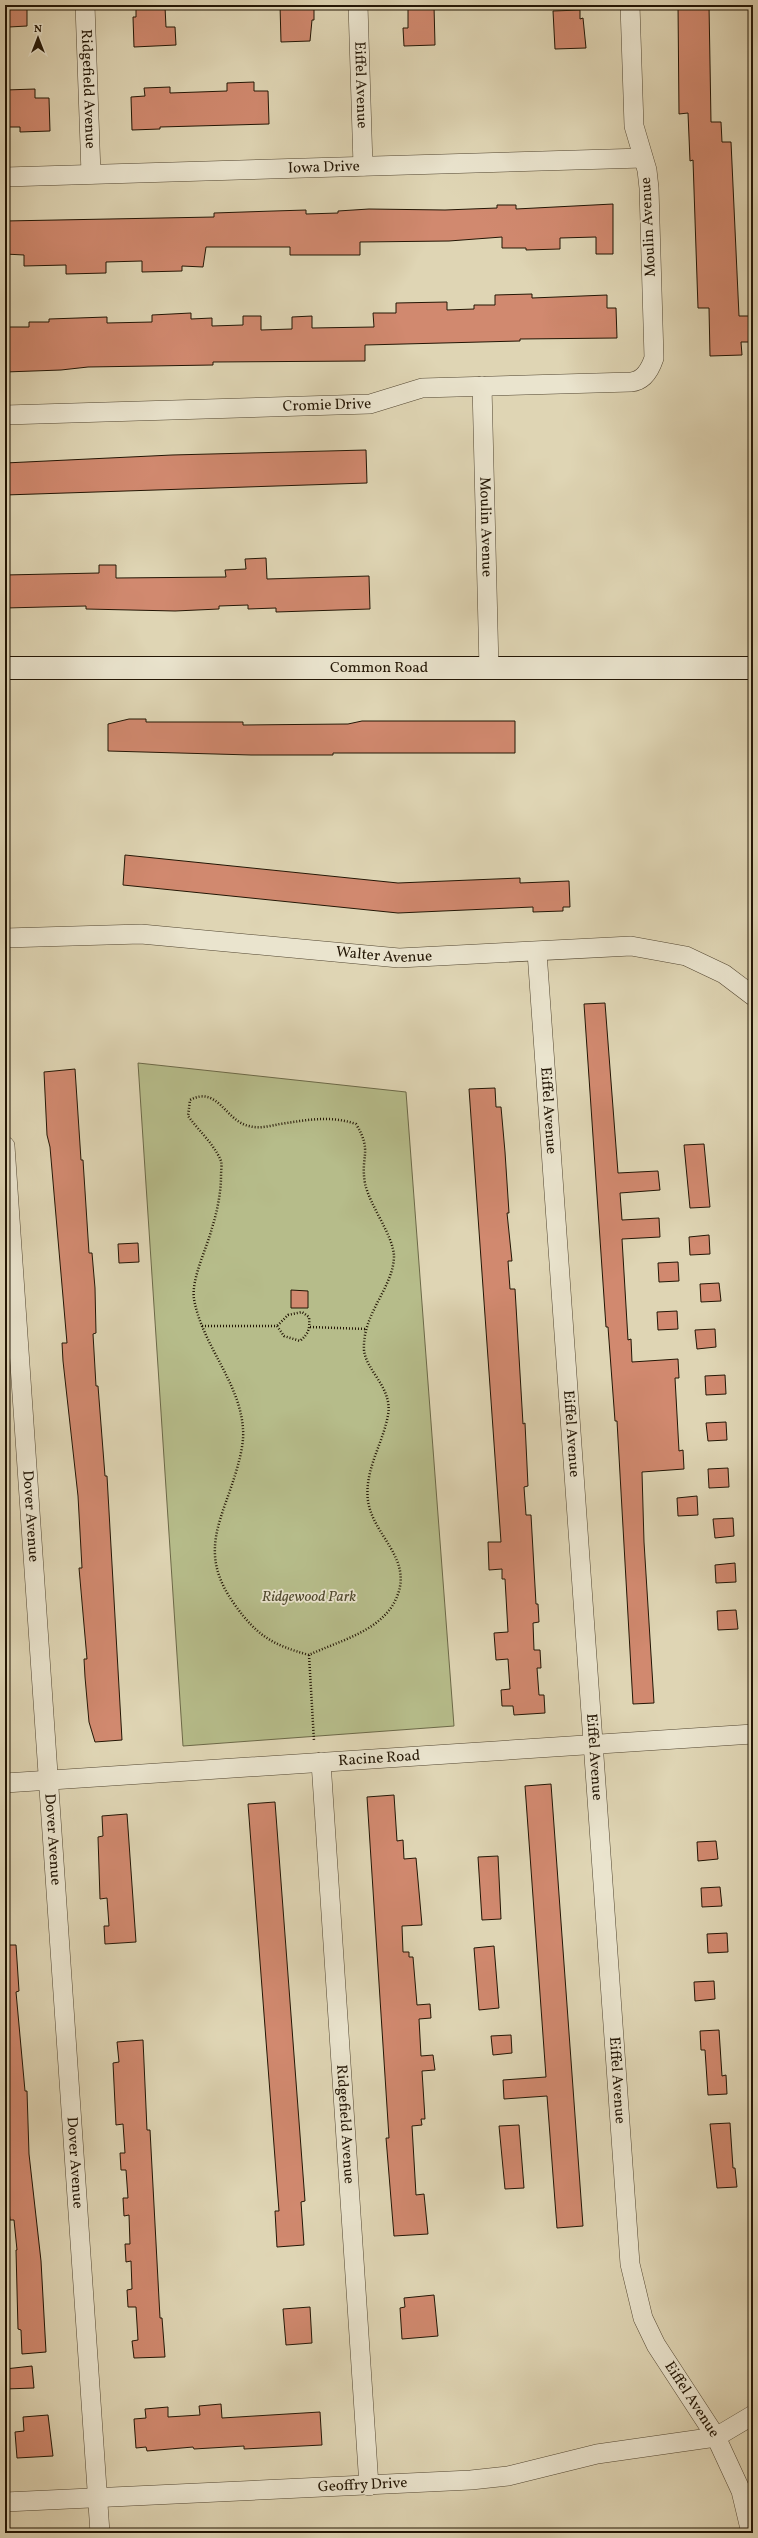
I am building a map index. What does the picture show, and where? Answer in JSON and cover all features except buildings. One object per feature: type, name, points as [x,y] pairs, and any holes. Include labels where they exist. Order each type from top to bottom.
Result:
[{"type":"street","name":"Ridgefield Avenue","points":[[85,5],[90,174]]},
{"type":"street","name":"Eiffel Avenue","points":[[358,5],[363,166]]},
{"type":"street","name":"Moulin Avenue","points":[[630,5],[634,126],[643,158],[649,188],[654,352],[652,365],[644,376]]},
{"type":"street","name":"Iowa Drive","points":[[5,176],[643,158]]},
{"type":"street","name":"Cromie Drive","points":[[5,415],[370,404],[422,388],[631,382],[644,376]]},
{"type":"street","name":"Moulin Avenue","points":[[482,386],[489,668]]},
{"type":"street","name":"Common Road","points":[[5,668],[753,668]]},
{"type":"street","name":"Walter Avenue","points":[[5,938],[141,934],[399,958],[630,946],[670,952],[692,959],[718,971],[753,994]]},
{"type":"street","name":"Eiffel Avenue","points":[[536,952],[627,2238],[634,2288],[643,2318],[656,2345],[716,2437],[741,2491],[751,2533]]},
{"type":"street","name":"Dover Avenue","points":[[5,1146],[100,2533]]},
{"type":"street","name":"Racine Road","points":[[5,1783],[753,1734]]},
{"type":"street","name":"Ridgefield Avenue","points":[[321,1762],[369,2486]]},
{"type":"street","points":[[716,2437],[753,2415]]},
{"type":"street","name":"Geoffry Drive","points":[[5,2502],[434,2483],[508,2476],[597,2454],[716,2437]]},
{"type":"path","points":[[204,1096],[215,1099],[236,1120],[249,1126],[262,1127],[319,1118],[340,1118],[356,1124],[365,1139],[365,1182],[394,1256],[389,1275],[366,1329],[364,1352],[388,1398],[388,1414],[370,1472],[368,1502],[373,1515],[400,1565],[401,1579],[398,1595],[384,1617],[369,1629],[309,1655],[279,1646],[262,1636],[242,1616],[226,1593],[216,1572],[214,1560],[217,1534],[240,1455],[244,1430],[239,1404],[202,1326],[194,1298],[198,1269],[212,1227],[221,1185],[221,1162],[213,1147],[188,1116],[190,1100],[204,1096]]},
{"type":"path","points":[[202,1326],[277,1326],[288,1315],[302,1312],[309,1317],[310,1327],[308,1334],[300,1341],[284,1336],[277,1326]]},
{"type":"path","points":[[310,1327],[366,1329]]},
{"type":"path","points":[[309,1655],[314,1741]]},
{"type":"green space","name":"Ridgewood Park","points":[[138,1063],[406,1092],[454,1726],[183,1746]]}]
